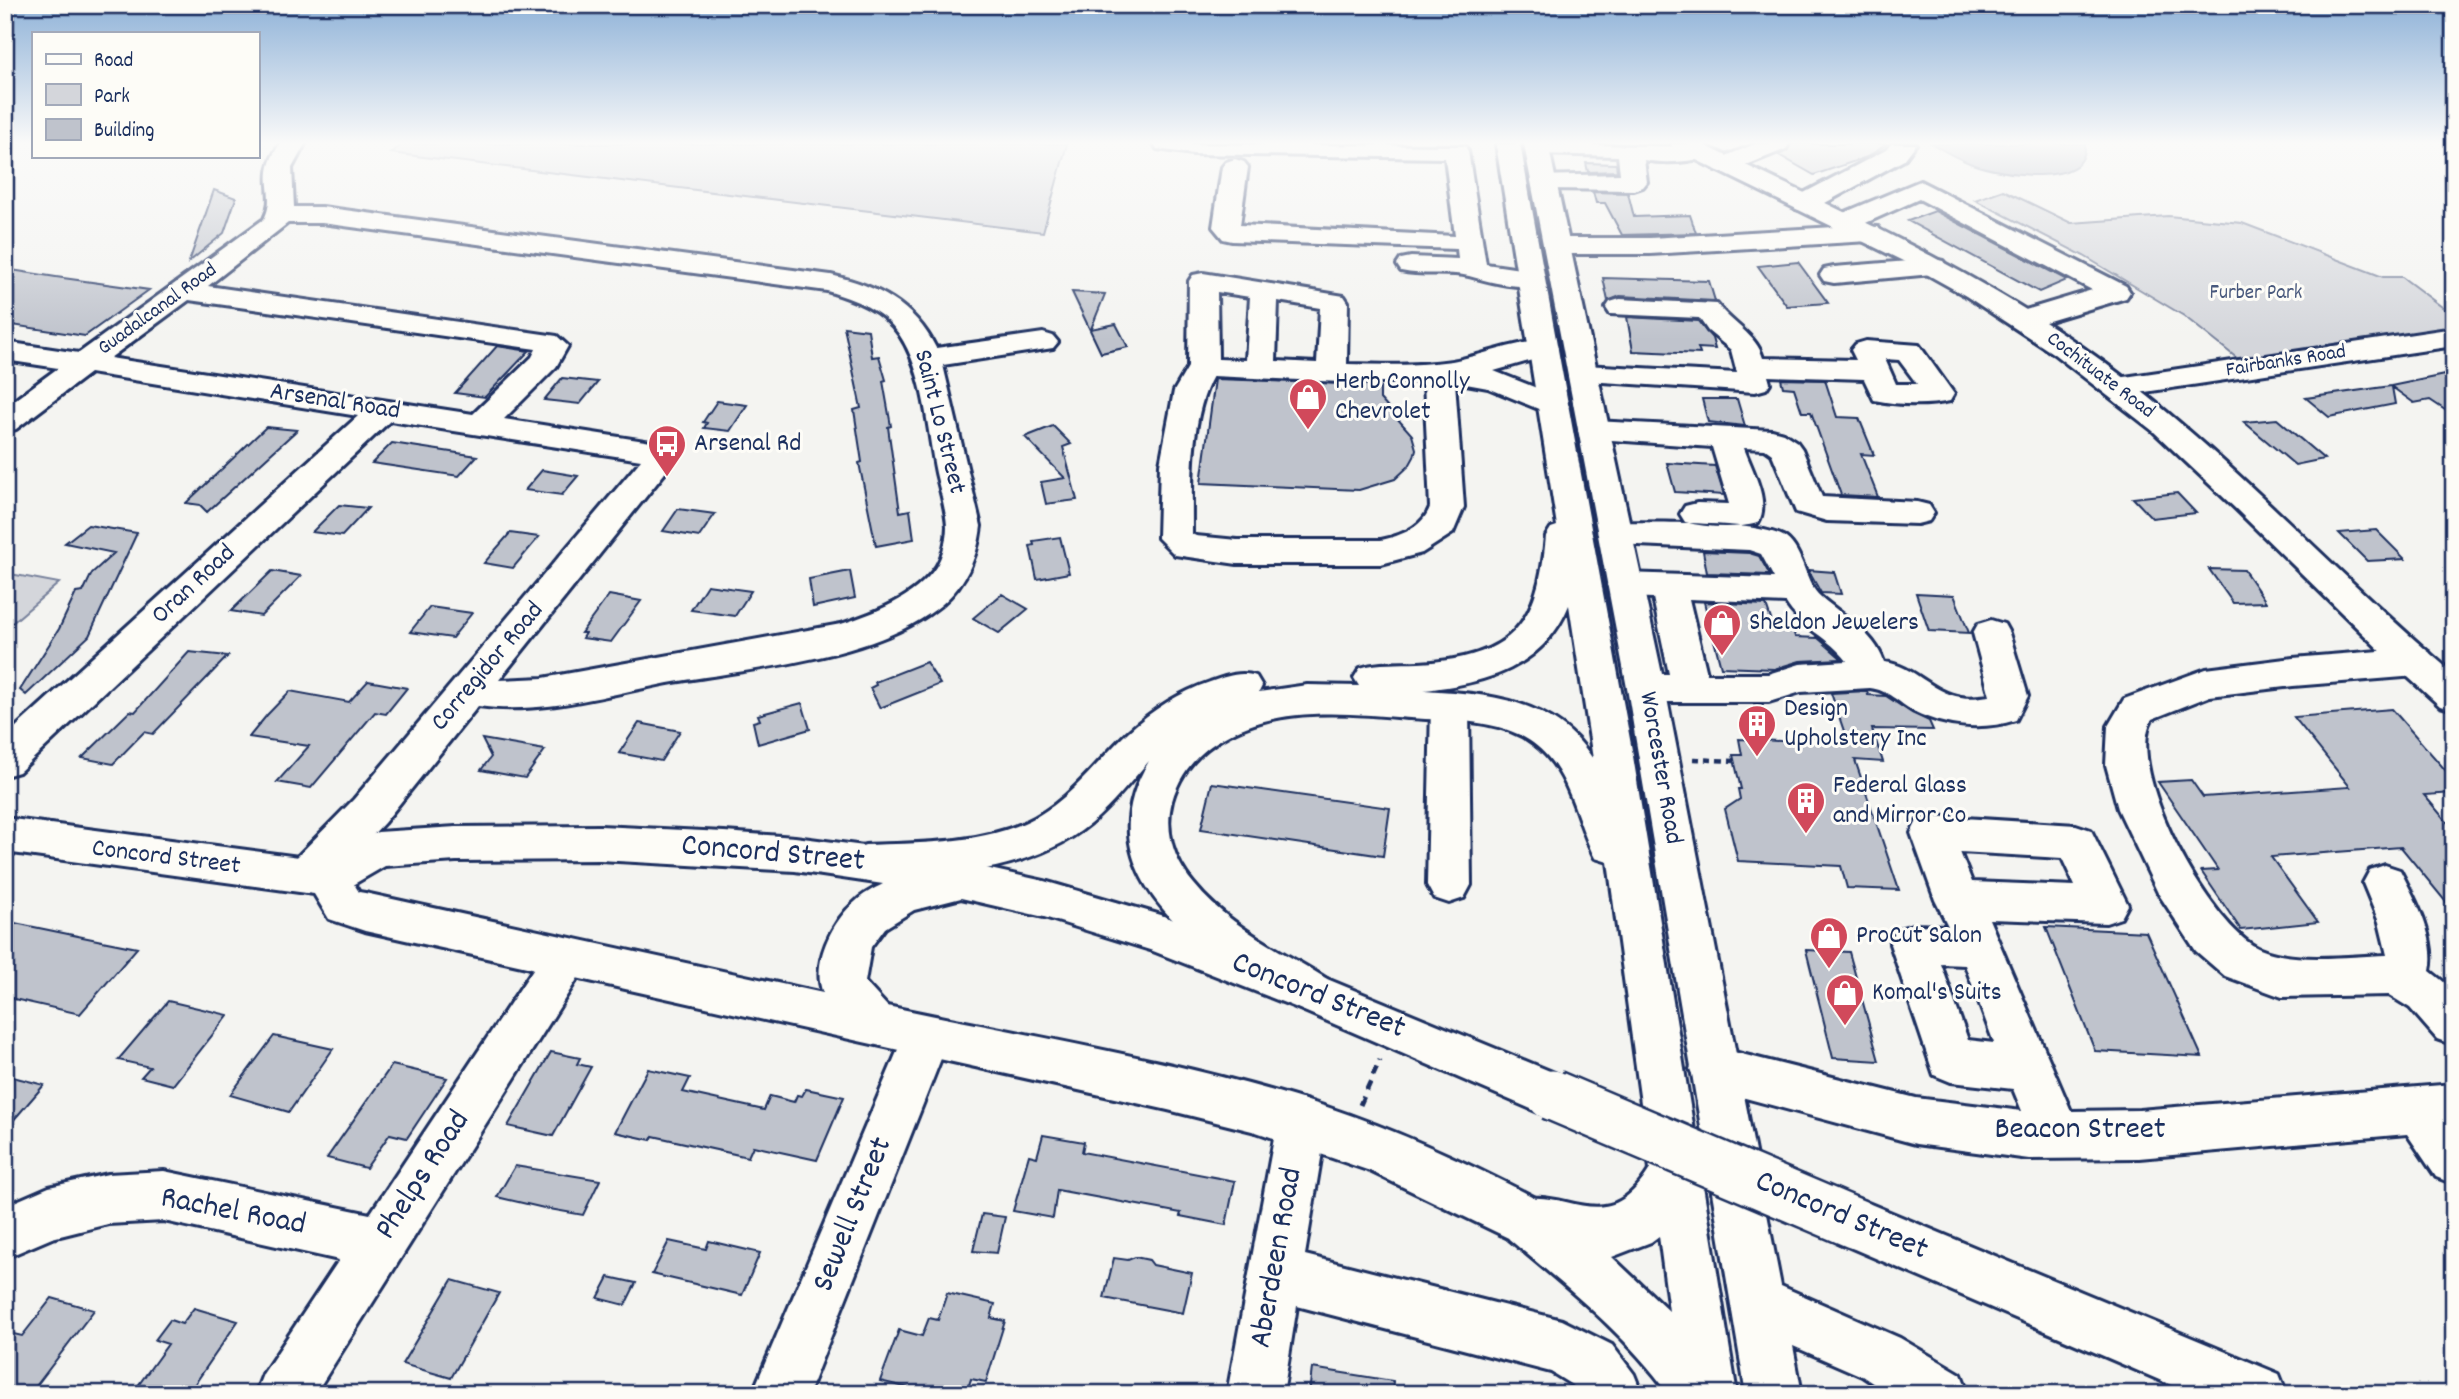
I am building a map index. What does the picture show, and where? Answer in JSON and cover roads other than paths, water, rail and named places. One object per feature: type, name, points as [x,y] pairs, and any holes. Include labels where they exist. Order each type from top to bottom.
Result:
[{"type":"main road","points":[[280,215],[282,209]]},
{"type":"main road","points":[[1229,209],[1226,227],[1231,233],[1471,256]]},
{"type":"main road","points":[[1465,209],[1471,256],[1485,274],[1531,278]]},
{"type":"main road","name":"Worcester Road","points":[[1531,209],[1531,278],[1640,932],[1709,1394]]},
{"type":"main road","name":"Worcester Road","points":[[1547,209],[1557,246],[1646,688],[1774,1394]]},
{"type":"main road","name":"Cochituate Road","points":[[1820,209],[1933,267],[2022,320],[2118,387],[2202,457],[2454,696]]},
{"type":"main road","points":[[1557,246],[1650,246],[1857,228],[1887,209]]},
{"type":"main road","points":[[1959,209],[2116,292],[2022,320]]},
{"type":"main road","name":"Guadalcanal Road","points":[[5,422],[265,231],[280,215]]},
{"type":"main road","name":"Saint Lo Street","points":[[280,215],[322,215],[831,284],[861,292],[887,305],[912,328],[928,358],[964,526],[964,541],[960,558],[948,576],[916,606],[867,630],[823,642],[543,692],[495,694],[468,690]]},
{"type":"main road","points":[[1410,265],[1471,256]]},
{"type":"main road","points":[[1834,275],[1933,267]]},
{"type":"main road","points":[[1332,371],[1334,302],[1203,281],[1203,367],[1189,391],[1176,464],[1175,538],[1187,547],[1237,552],[1381,552],[1410,545],[1441,525],[1447,507],[1448,488],[1439,371]]},
{"type":"main road","points":[[184,291],[547,342],[553,346],[545,361],[480,425]]},
{"type":"main road","points":[[1261,369],[1264,291]]},
{"type":"main road","points":[[1583,374],[1755,383],[1745,346],[1718,325],[1707,310],[1620,308]]},
{"type":"main road","name":"Fairbanks Road","points":[[2118,387],[2454,337]]},
{"type":"main road","points":[[928,358],[1043,342]]},
{"type":"main road","points":[[1203,367],[1425,373],[1502,360],[1543,348]]},
{"type":"main road","name":"Arsenal Road","points":[[5,351],[664,454]]},
{"type":"main road","points":[[1751,367],[1875,370]]},
{"type":"main road","points":[[1439,371],[1496,380],[1553,406]]},
{"type":"main road","name":"Oran Road","points":[[5,761],[383,410]]},
{"type":"main road","points":[[1594,430],[1772,440],[1786,449],[1808,504],[1827,510],[1917,513]]},
{"type":"main road","points":[[1613,523],[1746,515],[1746,500],[1724,436]]},
{"type":"main road","name":"Corregidor Road","points":[[317,877],[664,454]]},
{"type":"main road","points":[[865,863],[960,855],[1034,837],[1061,823],[1087,804],[1141,744],[1168,720],[1231,689],[1298,678],[1411,679],[1446,676],[1505,655],[1526,640],[1545,618],[1556,593],[1561,566],[1565,478]]},
{"type":"main road","points":[[1613,523],[1752,538],[1773,546],[1804,603],[1841,631],[1863,654],[1870,674]]},
{"type":"main road","points":[[1625,584],[1799,591]]},
{"type":"main road","points":[[1668,586],[1690,688]]},
{"type":"main road","points":[[1646,688],[1769,688],[1800,678],[1870,674],[1891,676],[1928,701],[1961,712],[2002,710],[2009,696],[1991,633]]},
{"type":"main road","points":[[2416,662],[2293,672],[2206,683],[2138,709],[2128,726],[2126,765],[2139,809],[2173,880],[2212,937],[2241,961],[2282,976],[2328,978],[2390,975],[2405,979],[2418,986],[2454,1024]]},
{"type":"main road","points":[[1311,993],[1209,925],[1179,897],[1156,865],[1147,832],[1148,802],[1163,770],[1187,743],[1214,724],[1248,709],[1286,703],[1327,701],[1450,706],[1485,711],[1530,724],[1559,744],[1583,779],[1596,806],[1640,932]]},
{"type":"main road","points":[[1449,885],[1450,706]]},
{"type":"main road","name":"Concord Street","points":[[5,835],[317,877],[378,849],[456,844],[659,845],[795,854],[865,863],[970,882],[1067,906],[1161,934],[1311,993],[2259,1394]]},
{"type":"main road","points":[[317,877],[344,906],[565,959],[1183,1092],[1301,1122],[1379,1149],[1473,1192],[1527,1221],[1630,1308],[1680,1362],[1703,1394]]},
{"type":"main road","points":[[875,1025],[852,1003],[841,981],[847,949],[861,923],[886,901],[912,890],[970,882]]},
{"type":"main road","points":[[2385,883],[2401,922],[2410,957],[2405,979]]},
{"type":"main road","points":[[1957,900],[1980,946],[2057,1135]]},
{"type":"main road","points":[[1980,946],[1912,944],[1951,1060],[2028,1069]]},
{"type":"main road","name":"Phelps Road","points":[[283,1394],[565,959]]},
{"type":"main road","name":"Sewell Street","points":[[780,1394],[927,1036]]},
{"type":"main road","name":"Beacon Street","points":[[1714,1069],[1916,1121],[1972,1130],[2057,1135],[2139,1134],[2436,1108]]},
{"type":"main road","points":[[2436,1108],[2454,1160]]},
{"type":"main road","name":"Aberdeen Road","points":[[1255,1394],[1301,1122]]},
{"type":"main road","points":[[1527,1221],[1572,1231],[1611,1233],[1650,1214],[1664,1196],[1675,1174]]},
{"type":"main road","name":"Rachel Road","points":[[5,1232],[49,1213],[96,1202],[164,1196],[381,1243]]},
{"type":"main road","points":[[1275,1275],[1562,1347],[1592,1365],[1614,1394]]},
{"type":"main road","points":[[1757,1303],[1881,1357],[1941,1394]]},
{"type":"place","name":"Herb Connolly Chevrolet","points":[[1308,431]]},
{"type":"place","name":"Arsenal Rd","points":[[667,478]]},
{"type":"place","name":"Sheldon Jewelers","points":[[1722,657]]},
{"type":"place","name":"Design Upholstery Inc","points":[[1757,758]]},
{"type":"place","name":"Federal Glass and Mirror Co","points":[[1806,835]]},
{"type":"place","name":"ProCut Salon","points":[[1829,970]]},
{"type":"place","name":"Komal's Suits","points":[[1845,1027]]},
{"type":"park label","name":"Furber Park","points":[[2256,294]]}]
